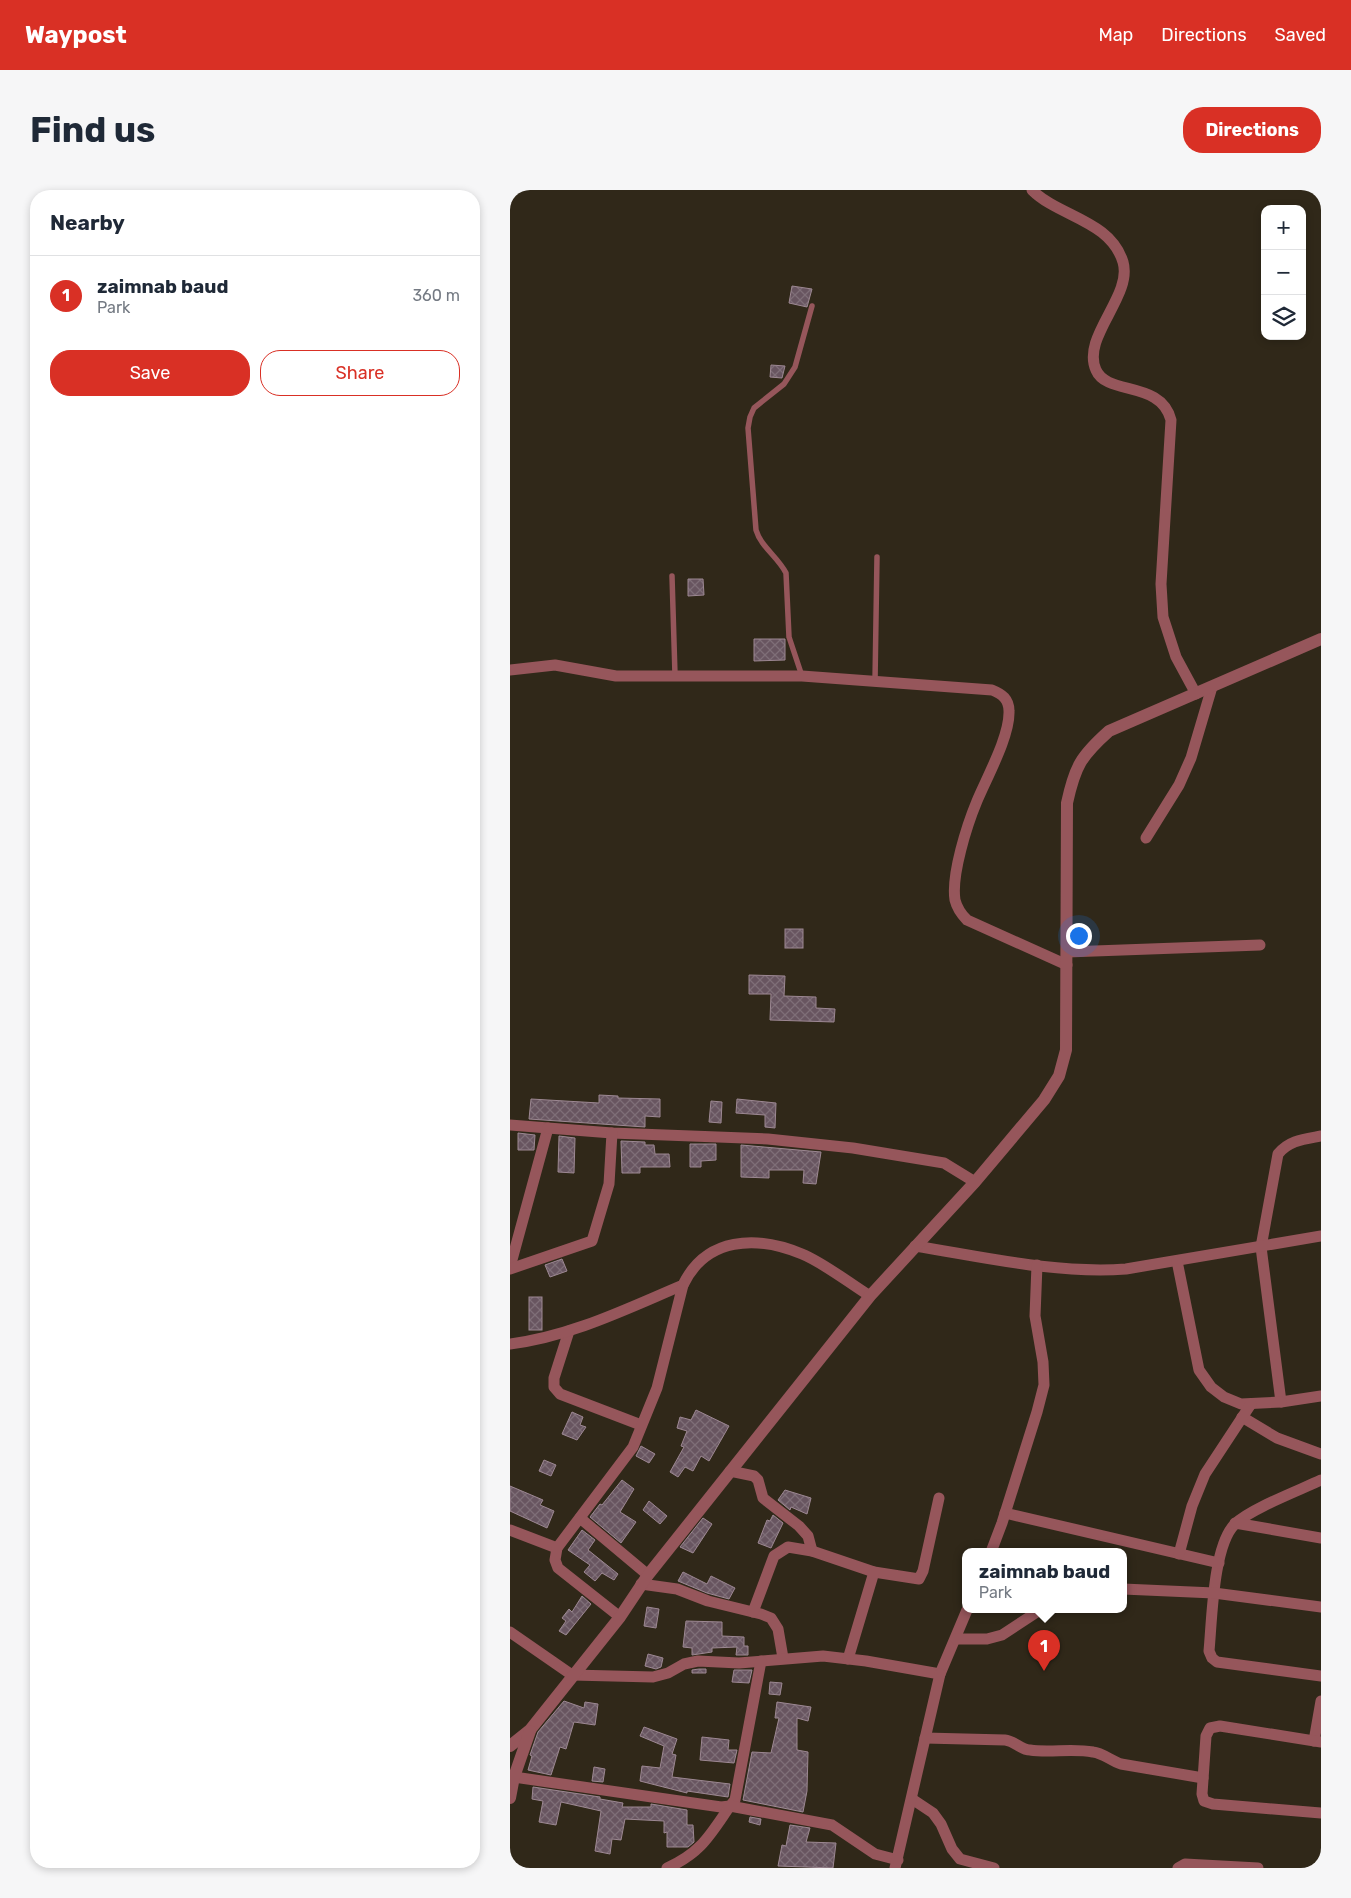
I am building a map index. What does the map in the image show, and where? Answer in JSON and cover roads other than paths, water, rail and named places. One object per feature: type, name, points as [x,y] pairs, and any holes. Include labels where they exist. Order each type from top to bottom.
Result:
[{"type":"street","points":[[1032,190],[1041,199],[1100,231],[1115,247],[1123,262],[1124,277],[1097,341],[1093,362],[1096,372],[1102,379],[1146,392],[1164,404],[1168,410],[1171,420],[1161,584],[1163,617],[1176,657],[1196,694]]},
{"type":"street","points":[[510,1746],[530,1730],[620,1616],[645,1580],[870,1296],[975,1182],[1044,1100],[1059,1076],[1066,1050],[1067,803],[1073,774],[1086,752],[1109,731],[1321,639]]},
{"type":"street","points":[[510,670],[555,665],[616,676],[802,676],[992,690],[1002,693],[1007,701],[1009,712],[1004,737],[976,802],[965,836],[956,879],[955,900],[960,913],[966,920],[1067,958],[1260,945]]},
{"type":"street","points":[[1146,838],[1179,785],[1191,758],[1212,686]]},
{"type":"street","points":[[510,1125],[612,1133],[768,1139],[853,1148],[944,1163],[975,1182]]},
{"type":"street","points":[[510,1268],[548,1128]]},
{"type":"street","points":[[510,1268],[592,1241],[609,1184],[612,1133]]},
{"type":"street","points":[[1281,1402],[1261,1247],[1278,1154],[1284,1147],[1294,1141],[1321,1136]]},
{"type":"street","points":[[915,1246],[1037,1265],[1096,1271],[1126,1269],[1321,1236]]},
{"type":"street","points":[[620,1616],[558,1568],[555,1560],[556,1548],[633,1447],[657,1388],[683,1285],[690,1269],[711,1251],[730,1243],[777,1246],[803,1254],[870,1296]]},
{"type":"street","points":[[1177,1261],[1199,1370],[1211,1387],[1224,1397],[1241,1404],[1281,1402],[1321,1396]]},
{"type":"street","points":[[992,1548],[1038,1412],[1044,1384],[1043,1362],[1036,1316],[1037,1265]]},
{"type":"street","points":[[510,1344],[543,1340],[683,1285]]},
{"type":"street","points":[[569,1331],[554,1378],[554,1387],[560,1394],[641,1425]]},
{"type":"street","points":[[1178,1554],[1192,1506],[1205,1474],[1251,1404]]},
{"type":"street","points":[[1242,1417],[1277,1438],[1321,1454]]},
{"type":"street","points":[[730,1472],[754,1476],[758,1480],[763,1498],[799,1526],[808,1536],[812,1551]]},
{"type":"street","points":[[1321,1480],[1248,1515],[1235,1524],[1228,1534],[1218,1563],[1209,1650],[1212,1658],[1217,1662],[1321,1676]]},
{"type":"street","points":[[753,1612],[774,1556],[788,1547],[812,1551],[874,1572],[914,1580],[921,1576],[939,1498]]},
{"type":"street","points":[[1005,1513],[1218,1563]]},
{"type":"street","points":[[580,1518],[645,1580],[677,1589],[708,1602],[771,1618],[778,1629],[783,1658]]},
{"type":"street","points":[[1235,1524],[1321,1538]]},
{"type":"street","points":[[510,1530],[556,1548]]},
{"type":"street","points":[[848,1659],[874,1572]]},
{"type":"street","points":[[1127,1589],[1214,1593],[1321,1607]]},
{"type":"street","points":[[514,1777],[721,1807],[730,1806],[832,1825],[875,1854],[897,1864],[940,1674],[966,1613]]},
{"type":"street","points":[[956,1639],[987,1639],[1002,1635],[1035,1613]]},
{"type":"street","points":[[510,1632],[572,1675],[653,1677],[668,1673],[684,1664],[698,1661],[761,1661],[823,1656],[940,1674]]},
{"type":"street","points":[[667,1868],[684,1861],[697,1851],[735,1800],[761,1661]]},
{"type":"street","points":[[1321,1701],[1317,1741],[1220,1726],[1210,1728],[1206,1736],[1202,1794],[1204,1801],[1213,1804],[1321,1813]]},
{"type":"street","points":[[510,1798],[514,1777],[530,1730]]},
{"type":"street","points":[[925,1738],[1005,1740],[1016,1742],[1029,1750],[1096,1752],[1110,1761],[1121,1764],[1203,1778]]},
{"type":"street","points":[[912,1799],[933,1813],[960,1860],[994,1868]]},
{"type":"street","points":[[1178,1868],[1185,1864],[1258,1868]]},
{"type":"lane","points":[[802,676],[789,637],[786,573],[781,564],[761,542],[756,530],[748,428],[754,408],[784,384],[796,367],[812,306]]},
{"type":"lane","points":[[875,681],[877,557]]},
{"type":"lane","points":[[672,576],[675,675]]},
{"type":"place","name":"zaimnab baud","points":[[1044,1671]]}]
